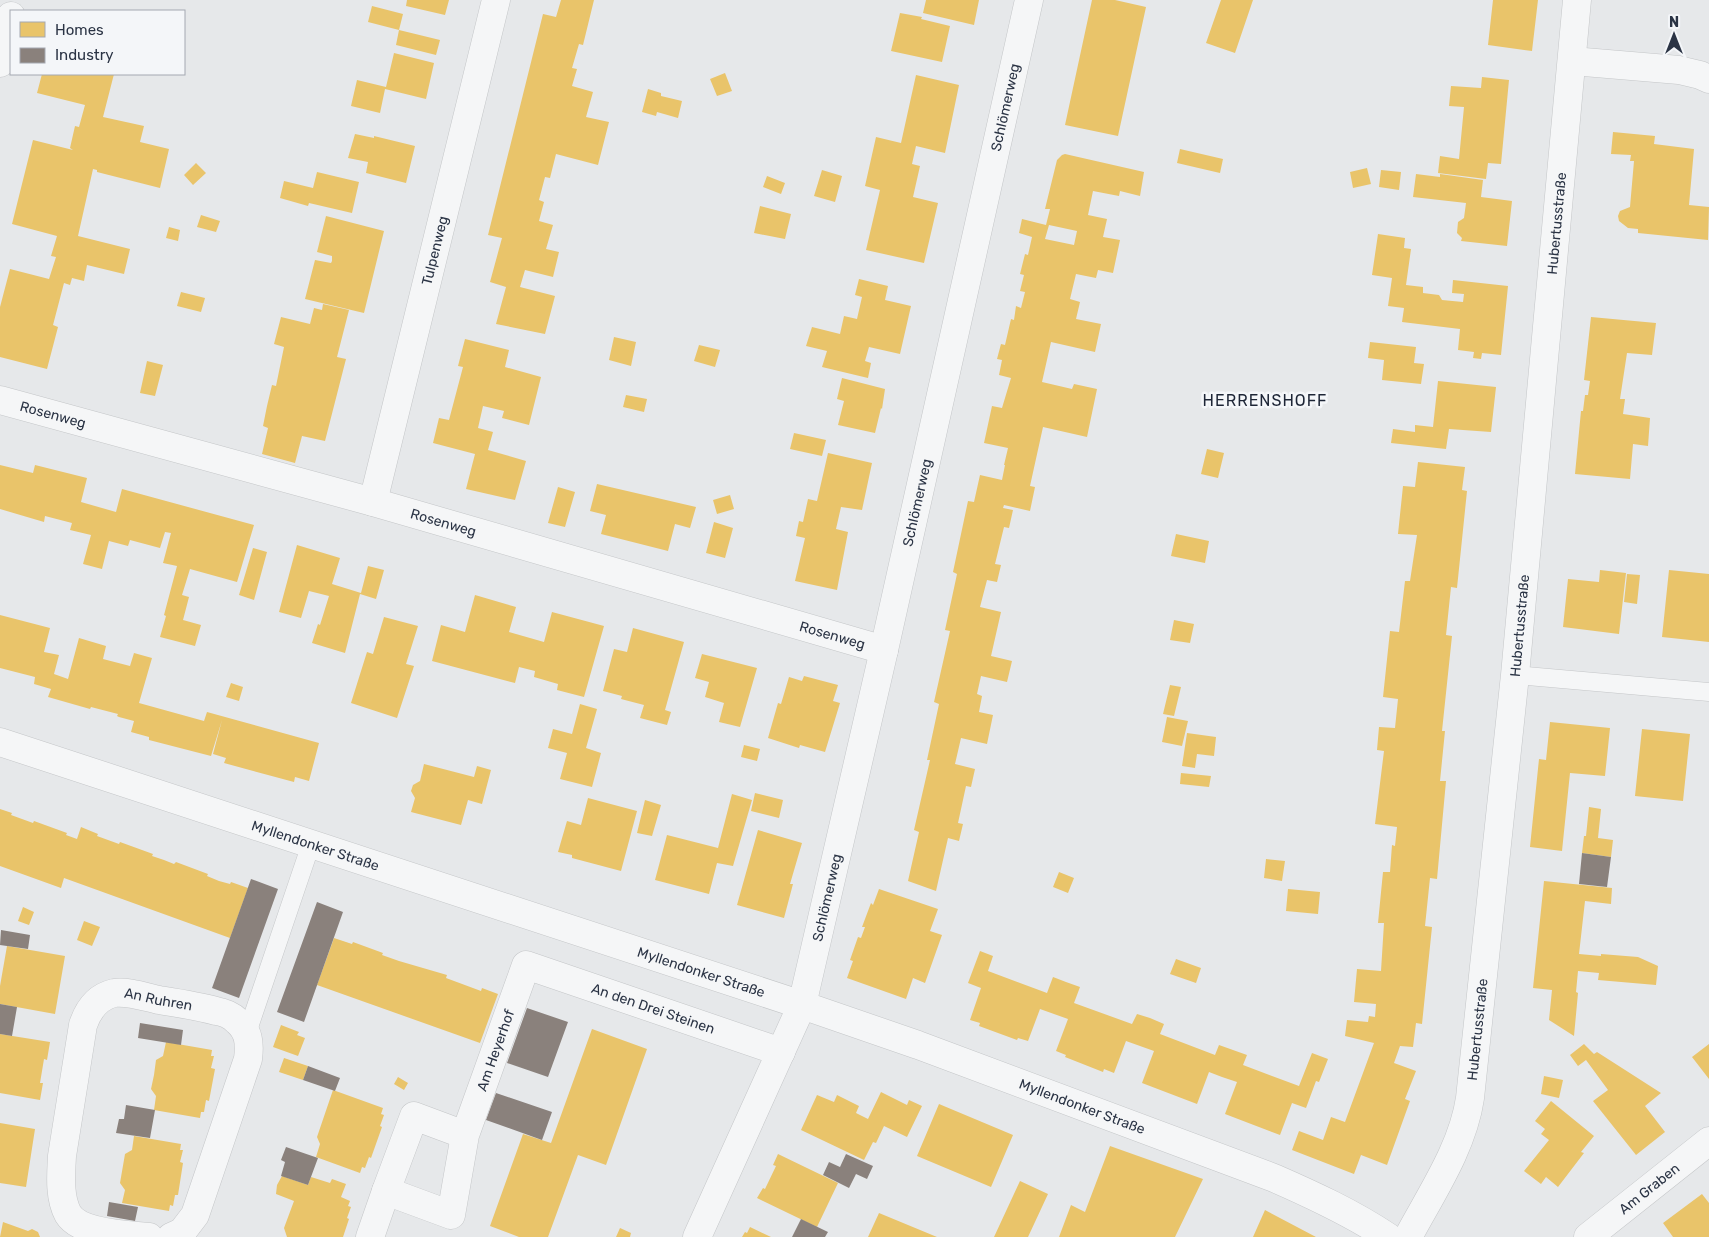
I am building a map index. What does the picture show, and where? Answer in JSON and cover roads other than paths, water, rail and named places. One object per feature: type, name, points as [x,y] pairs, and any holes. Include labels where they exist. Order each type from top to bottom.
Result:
[{"type":"street","name":"Tulpenweg","points":[[374,502],[496,0]]},
{"type":"street","name":"Schlömerweg","points":[[802,1005],[884,650],[1029,0]]},
{"type":"street","name":"Hubertusstraße","points":[[1408,1237],[1455,1148],[1468,1113],[1515,675],[1577,0]]},
{"type":"street","points":[[0,63],[10,20]]},
{"type":"street","points":[[1572,60],[1679,70],[1709,79]]},
{"type":"street","name":"Rosenweg","points":[[0,400],[374,502],[884,650]]},
{"type":"street","name":"Myllendonker Straße","points":[[0,742],[802,1005],[941,1053],[1274,1178],[1362,1220],[1388,1237]]},
{"type":"street","name":"An den Drei Steinen","points":[[526,965],[781,1052]]},
{"type":"street","name":"Am Heyerhof","points":[[386,1191],[451,1215],[465,1135],[526,965]]},
{"type":"street","name":"An Ruhren","points":[[149,1237],[101,1234],[84,1226],[69,1215],[64,1201],[61,1171],[81,1035],[86,1015],[98,1000],[113,993],[134,994],[218,1011],[236,1020],[247,1033]]},
{"type":"street","points":[[697,1237],[802,1005]]},
{"type":"street","points":[[172,1237],[182,1232],[195,1215],[248,1059],[247,1033]]},
{"type":"street","points":[[370,1237],[414,1116],[465,1135]]},
{"type":"street","name":"Am Graben","points":[[1588,1237],[1709,1141]]},
{"type":"lane","points":[[1515,675],[1709,692]]},
{"type":"lane","points":[[247,1033],[311,844]]},
{"type":"district","name":"HERRENSHOFF","points":[[1265,400]]}]
